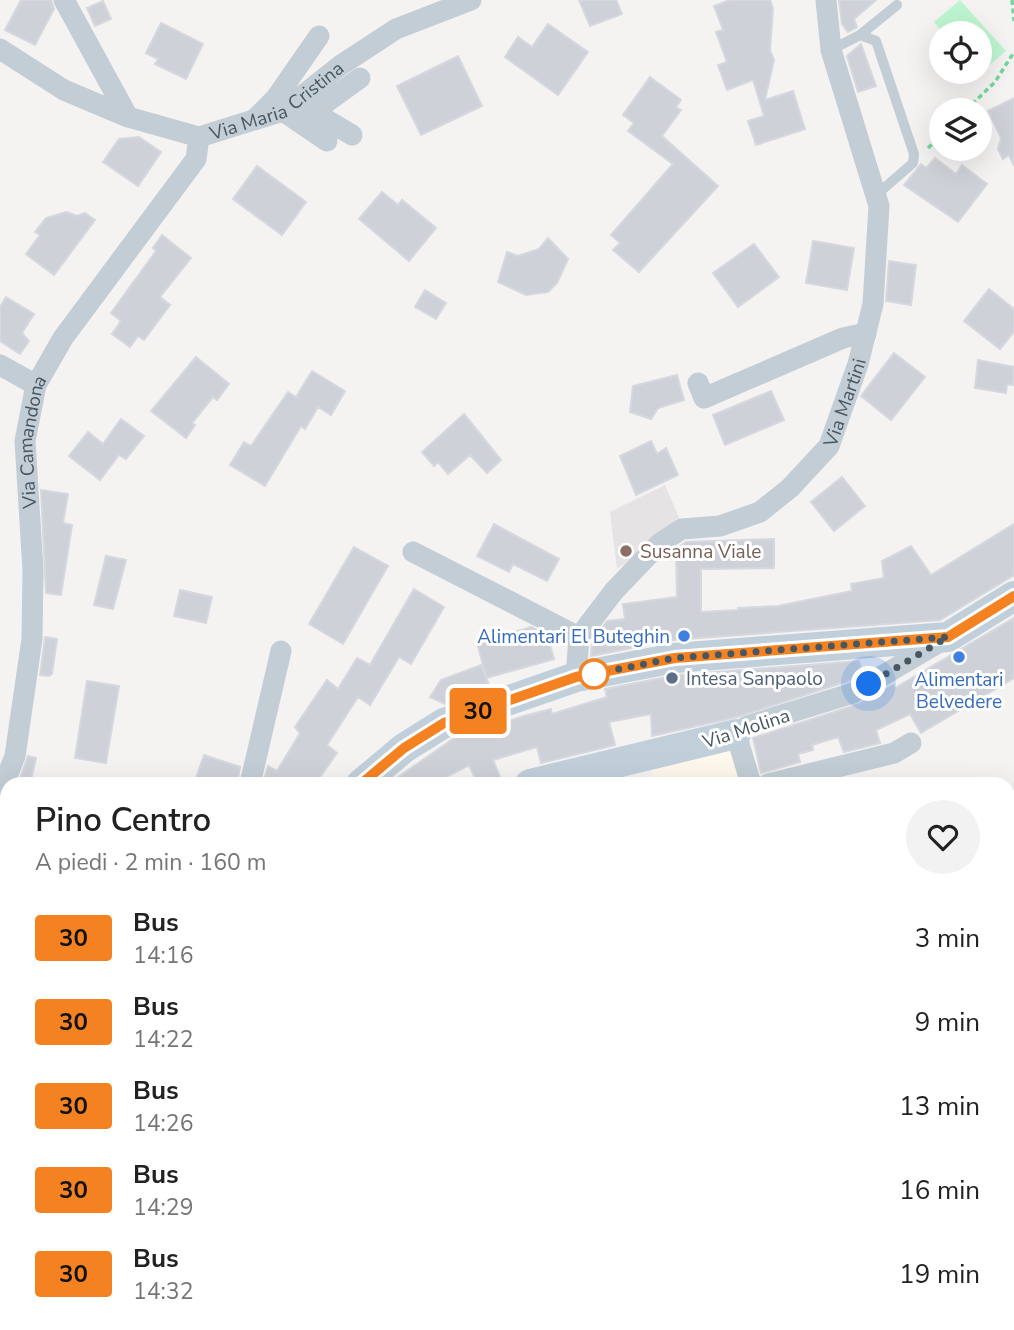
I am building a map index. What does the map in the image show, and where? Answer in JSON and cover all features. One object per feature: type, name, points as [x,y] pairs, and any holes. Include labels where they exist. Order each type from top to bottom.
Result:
[{"type":"main road","points":[[370,777],[404,748],[444,723],[576,677],[675,658],[948,637],[1014,596]]},
{"type":"main road","name":"Via Molina","points":[[561,777],[713,743]]},
{"type":"street","points":[[64,0],[128,117]]},
{"type":"street","name":"Via Maria Cristina","points":[[0,49],[64,90],[128,117],[200,137],[297,108],[341,65],[396,29],[471,0]]},
{"type":"street","name":"Via Martini","points":[[579,636],[614,591],[660,543],[682,529],[720,526],[760,512],[790,488],[829,446],[873,304],[878,206],[831,50],[826,0]]},
{"type":"street","points":[[251,123],[276,98],[319,36]]},
{"type":"street","points":[[297,108],[360,78]]},
{"type":"street","points":[[297,108],[352,135]]},
{"type":"street","points":[[297,108],[327,141]]},
{"type":"street","name":"Via Camandona","points":[[7,777],[15,756],[32,639],[33,570],[25,441],[36,385],[63,338],[196,159],[200,137]]},
{"type":"street","points":[[698,383],[704,398],[843,338],[866,333]]},
{"type":"street","points":[[0,365],[36,385]]},
{"type":"street","points":[[414,552],[579,636],[576,677]]},
{"type":"street","name":"Via Molina","points":[[713,743],[747,726],[853,693],[948,637]]},
{"type":"street","points":[[252,777],[281,651]]},
{"type":"street","points":[[713,743],[745,777]]},
{"type":"street","points":[[796,777],[894,753],[911,743]]},
{"type":"lane","points":[[831,50],[860,35],[897,5]]},
{"type":"lane","points":[[860,35],[876,41],[914,153],[913,163],[875,196]]},
{"type":"path","points":[[1012,0],[1014,21]]},
{"type":"path","points":[[978,98],[995,82],[1014,52]]},
{"type":"shaded area","points":[[665,485],[683,527],[617,569],[610,512]]},
{"type":"shaded area","points":[[730,746],[740,777],[653,777],[651,769]]},
{"type":"green space","points":[[960,0],[979,21],[935,21]]},
{"type":"green space","points":[[992,35],[1006,51],[992,63]]},
{"type":"building","points":[[21,0],[51,0],[54,9],[35,45],[5,30]]},
{"type":"building","points":[[579,0],[616,0],[622,14],[590,26]]},
{"type":"building","points":[[730,0],[770,0],[773,9],[770,50],[774,60],[765,100],[793,91],[805,129],[756,145],[748,121],[764,116],[753,80],[727,90],[718,65],[727,62],[716,32],[723,30],[714,6]]},
{"type":"building","points":[[839,0],[876,0],[854,19],[857,27],[848,32],[842,24]]},
{"type":"building","points":[[103,1],[111,19],[95,26],[87,8]]},
{"type":"building","points":[[161,23],[203,44],[186,79],[155,64],[158,59],[146,53]]},
{"type":"building","points":[[548,24],[588,52],[558,95],[505,57],[518,37],[532,47]]},
{"type":"building","points":[[861,44],[876,86],[858,92],[847,56]]},
{"type":"building","points":[[458,56],[482,106],[421,135],[397,86]]},
{"type":"building","points":[[650,77],[681,100],[676,107],[681,110],[662,136],[718,186],[639,272],[613,250],[620,243],[611,235],[673,164],[628,131],[634,123],[623,115]]},
{"type":"building","points":[[1014,98],[1014,166],[1009,155],[1003,159],[998,149],[1001,138],[992,119],[992,109]]},
{"type":"building","points":[[139,137],[161,152],[138,186],[103,162],[119,139]]},
{"type":"building","points":[[932,161],[939,161],[956,174],[962,165],[987,184],[958,222],[904,185],[921,164],[926,168]]},
{"type":"building","points":[[257,166],[306,202],[282,235],[233,199]]},
{"type":"building","points":[[382,192],[398,205],[402,200],[436,228],[409,261],[359,219]]},
{"type":"building","points":[[66,212],[77,216],[85,213],[95,220],[54,275],[26,254],[40,235],[35,232],[46,218]]},
{"type":"building","points":[[162,235],[191,258],[160,297],[170,305],[144,340],[138,336],[130,347],[112,334],[121,321],[111,313],[156,251],[153,248]]},
{"type":"building","points":[[548,238],[568,259],[557,283],[548,292],[526,295],[498,282],[507,252],[518,256],[539,249]]},
{"type":"building","points":[[813,241],[854,248],[847,290],[806,283]]},
{"type":"building","points":[[754,244],[779,277],[738,307],[713,273]]},
{"type":"building","points":[[889,261],[916,265],[911,305],[886,301]]},
{"type":"building","points":[[989,289],[1014,309],[1014,332],[1000,349],[964,321]]},
{"type":"building","points":[[425,290],[446,303],[436,319],[415,307]]},
{"type":"building","points":[[6,297],[34,314],[22,333],[29,341],[20,354],[0,341],[0,307]]},
{"type":"building","points":[[894,353],[925,377],[891,420],[861,396]]},
{"type":"building","points":[[196,357],[229,384],[217,400],[213,397],[192,423],[195,425],[186,438],[151,411]]},
{"type":"building","points":[[978,360],[1014,367],[1013,385],[1007,384],[1006,393],[975,388]]},
{"type":"building","points":[[312,371],[345,391],[331,415],[318,407],[305,429],[301,426],[265,486],[230,465],[244,442],[251,446],[288,392],[296,397]]},
{"type":"building","points":[[677,375],[684,400],[658,408],[651,419],[630,412],[633,386]]},
{"type":"building","points":[[771,391],[784,420],[725,445],[713,415]]},
{"type":"building","points":[[464,414],[501,460],[487,473],[470,455],[448,474],[438,462],[434,466],[422,452]]},
{"type":"building","points":[[121,419],[144,436],[126,459],[119,455],[100,480],[69,456],[88,432],[103,444]]},
{"type":"building","points":[[651,441],[657,454],[666,448],[678,475],[636,495],[620,456]]},
{"type":"building","points":[[842,477],[865,506],[834,531],[811,502]]},
{"type":"building","points":[[41,490],[68,494],[63,523],[72,525],[61,595],[46,593]]},
{"type":"building","points":[[494,524],[559,559],[547,581],[513,564],[509,572],[477,556]]},
{"type":"building","points":[[1014,524],[1014,575],[940,620],[673,640],[591,656],[592,642],[607,621],[625,619],[623,604],[677,597],[676,549],[686,542],[774,539],[774,568],[701,569],[701,612],[738,610],[778,606],[852,591],[851,584],[884,578],[882,561],[911,546],[931,575]]},
{"type":"building","points":[[354,547],[388,566],[343,644],[309,624]]},
{"type":"building","points":[[106,556],[126,560],[113,609],[94,605]]},
{"type":"building","points":[[414,589],[444,607],[411,664],[399,657],[370,705],[358,697],[327,745],[337,753],[320,777],[265,777],[268,766],[277,771],[300,733],[295,727],[327,680],[338,689],[357,658],[370,665]]},
{"type":"building","points":[[180,590],[212,597],[206,623],[174,616]]},
{"type":"building","points":[[1014,618],[1014,678],[921,733],[910,714],[876,730],[880,743],[844,752],[838,737],[812,745],[813,750],[798,754],[800,762],[761,773],[753,738],[859,704],[893,685],[895,688]]},
{"type":"building","points":[[531,627],[547,635],[554,659],[486,678],[490,686],[445,704],[430,697],[441,680],[481,665],[486,676],[477,643]]},
{"type":"building","points":[[45,637],[57,639],[52,674],[49,676],[40,675]]},
{"type":"building","points":[[859,661],[862,672],[848,681],[737,717],[652,736],[651,714],[609,722],[615,745],[541,763],[537,747],[493,760],[500,777],[475,777],[469,765],[446,777],[398,777],[453,739],[524,716],[551,709],[552,714],[607,697],[605,689],[677,675]]},
{"type":"building","points":[[87,681],[119,686],[106,763],[75,758]]},
{"type":"building","points":[[204,755],[240,767],[238,777],[196,777]]},
{"type":"building","points":[[28,756],[36,758],[32,777],[20,777]]},
{"type":"bus line","name":"30","points":[[369,777],[404,748],[444,723],[576,677],[675,658],[948,637],[1014,596]]},
{"type":"place","name":"Susanna Viale","points":[[626,551]]},
{"type":"place","name":"Alimentari El Buteghin","points":[[684,636]]},
{"type":"place","name":"Alimentari Belvedere","points":[[959,657]]},
{"type":"place","name":"Intesa Sanpaolo","points":[[672,678]]},
{"type":"route","points":[[594,674],[675,658],[948,637],[869,684]]}]
